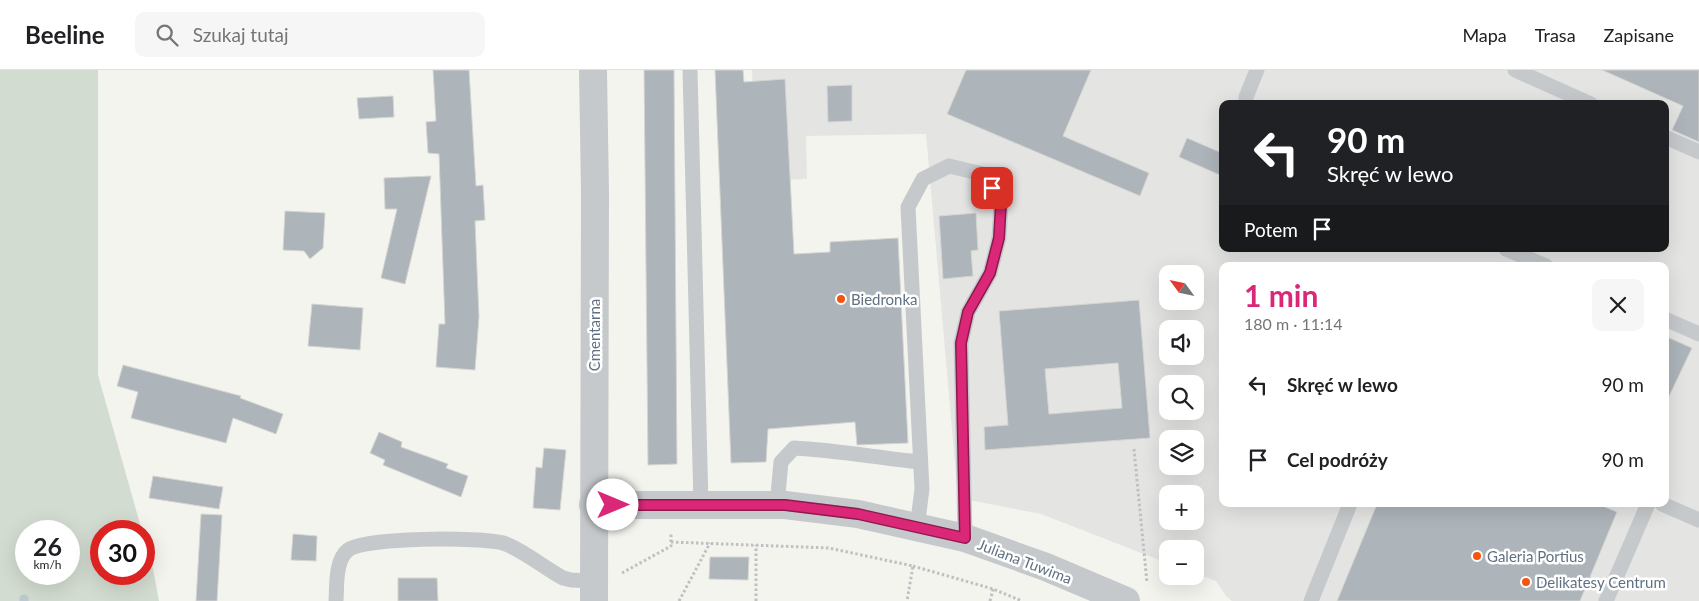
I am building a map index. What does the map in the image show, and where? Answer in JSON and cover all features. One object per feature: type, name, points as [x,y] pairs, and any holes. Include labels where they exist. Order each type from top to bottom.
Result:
[{"type":"street","name":"Cmentarna","points":[[593,70],[595,192],[594,591]]},
{"type":"street","name":"Juliana Tuwima","points":[[593,505],[777,505],[858,514],[965,538],[1046,567],[1126,601]]},
{"type":"lane","points":[[690,70],[701,505]]},
{"type":"lane","points":[[1246,100],[1257,70]]},
{"type":"lane","points":[[1515,70],[1582,100]]},
{"type":"lane","points":[[1669,139],[1699,152]]},
{"type":"lane","points":[[917,528],[922,489],[908,207],[923,179],[949,166],[982,174],[1001,203],[999,238],[990,273],[968,312],[961,343],[965,538]]},
{"type":"lane","points":[[1513,252],[1537,262]]},
{"type":"lane","points":[[1669,321],[1699,334]]},
{"type":"lane","points":[[777,505],[781,462],[794,448],[826,449],[869,457],[920,462]]},
{"type":"lane","points":[[1311,601],[1349,507]]},
{"type":"lane","points":[[1606,601],[1647,507]]},
{"type":"lane","points":[[1669,507],[1699,520]]},
{"type":"lane","points":[[336,601],[338,571],[347,550],[368,542],[439,539],[486,540],[504,543],[563,578],[594,591]]},
{"type":"path","points":[[1134,449],[1148,585]]},
{"type":"path","points":[[621,573],[670,546],[670,505]]},
{"type":"path","points":[[671,542],[830,548],[913,566],[993,589],[1022,601]]},
{"type":"path","points":[[679,601],[710,543]]},
{"type":"path","points":[[756,545],[756,601]]},
{"type":"path","points":[[907,601],[913,566]]},
{"type":"path","points":[[990,601],[993,589]]},
{"type":"shaded area","points":[[0,70],[98,70],[98,375],[139,520],[90,520],[90,585],[155,585],[155,580],[159,601],[0,601]]},
{"type":"shaded area","points":[[752,70],[1699,70],[1699,601],[1232,601],[1226,596],[1216,581],[1204,576],[1204,540],[1159,540],[1159,560],[1041,514],[958,498],[926,134],[806,136],[807,179],[757,181]]},
{"type":"building","points":[[433,70],[469,70],[476,186],[483,185],[485,220],[475,221],[479,317],[475,370],[436,367],[439,324],[445,324],[439,154],[428,153],[426,122],[436,121]]},
{"type":"building","points":[[644,70],[674,70],[677,464],[648,465]]},
{"type":"building","points":[[715,70],[743,70],[744,82],[785,79],[794,254],[830,252],[830,242],[898,238],[908,443],[857,445],[855,422],[768,429],[766,462],[731,463]]},
{"type":"building","points":[[966,70],[1091,70],[1063,136],[1149,173],[1140,196],[947,114]]},
{"type":"building","points":[[1602,70],[1699,70],[1699,142],[1672,130],[1683,106]]},
{"type":"building","points":[[852,85],[852,121],[828,122],[827,86]]},
{"type":"building","points":[[393,96],[394,117],[359,119],[357,98]]},
{"type":"building","points":[[1187,138],[1219,152],[1219,175],[1179,157]]},
{"type":"building","points":[[431,176],[405,284],[381,278],[397,209],[385,209],[384,178]]},
{"type":"building","points":[[285,211],[325,213],[323,248],[310,259],[304,251],[283,250]]},
{"type":"building","points":[[976,213],[978,250],[971,251],[973,276],[943,279],[939,216]]},
{"type":"building","points":[[1139,300],[1150,438],[985,450],[984,427],[1008,425],[999,311]],"holes":[[[1118,363],[1122,408],[1049,414],[1045,369]]]},
{"type":"building","points":[[312,304],[363,308],[360,350],[308,346]]},
{"type":"building","points":[[1669,338],[1692,348],[1669,397]]},
{"type":"building","points":[[123,365],[241,396],[240,398],[283,414],[276,434],[233,418],[226,443],[131,418],[138,392],[117,386]]},
{"type":"building","points":[[379,432],[402,442],[401,447],[448,464],[446,468],[468,476],[461,497],[383,465],[385,460],[370,453]]},
{"type":"building","points":[[544,448],[566,450],[560,510],[533,508],[536,467],[542,468]]},
{"type":"building","points":[[153,476],[223,487],[219,509],[149,498]]},
{"type":"building","name":"Galeria Portius","points":[[1376,507],[1605,507],[1617,512],[1580,601],[1337,601]]},
{"type":"building","points":[[201,514],[222,515],[217,601],[196,601]]},
{"type":"building","points":[[293,534],[317,536],[316,561],[291,560]]},
{"type":"building","points":[[710,557],[749,557],[748,580],[709,579]]},
{"type":"building","points":[[398,578],[437,578],[438,601],[398,601]]},
{"type":"place","name":"Biedronka","points":[[841,299]]},
{"type":"place","name":"Galeria Portius","points":[[1477,556]]},
{"type":"place","name":"Delikatesy Centrum","points":[[1526,582]]},
{"type":"route","points":[[613,505],[785,505],[858,514],[965,538],[961,343],[968,312],[990,273],[999,238],[1001,203],[992,188]]}]
